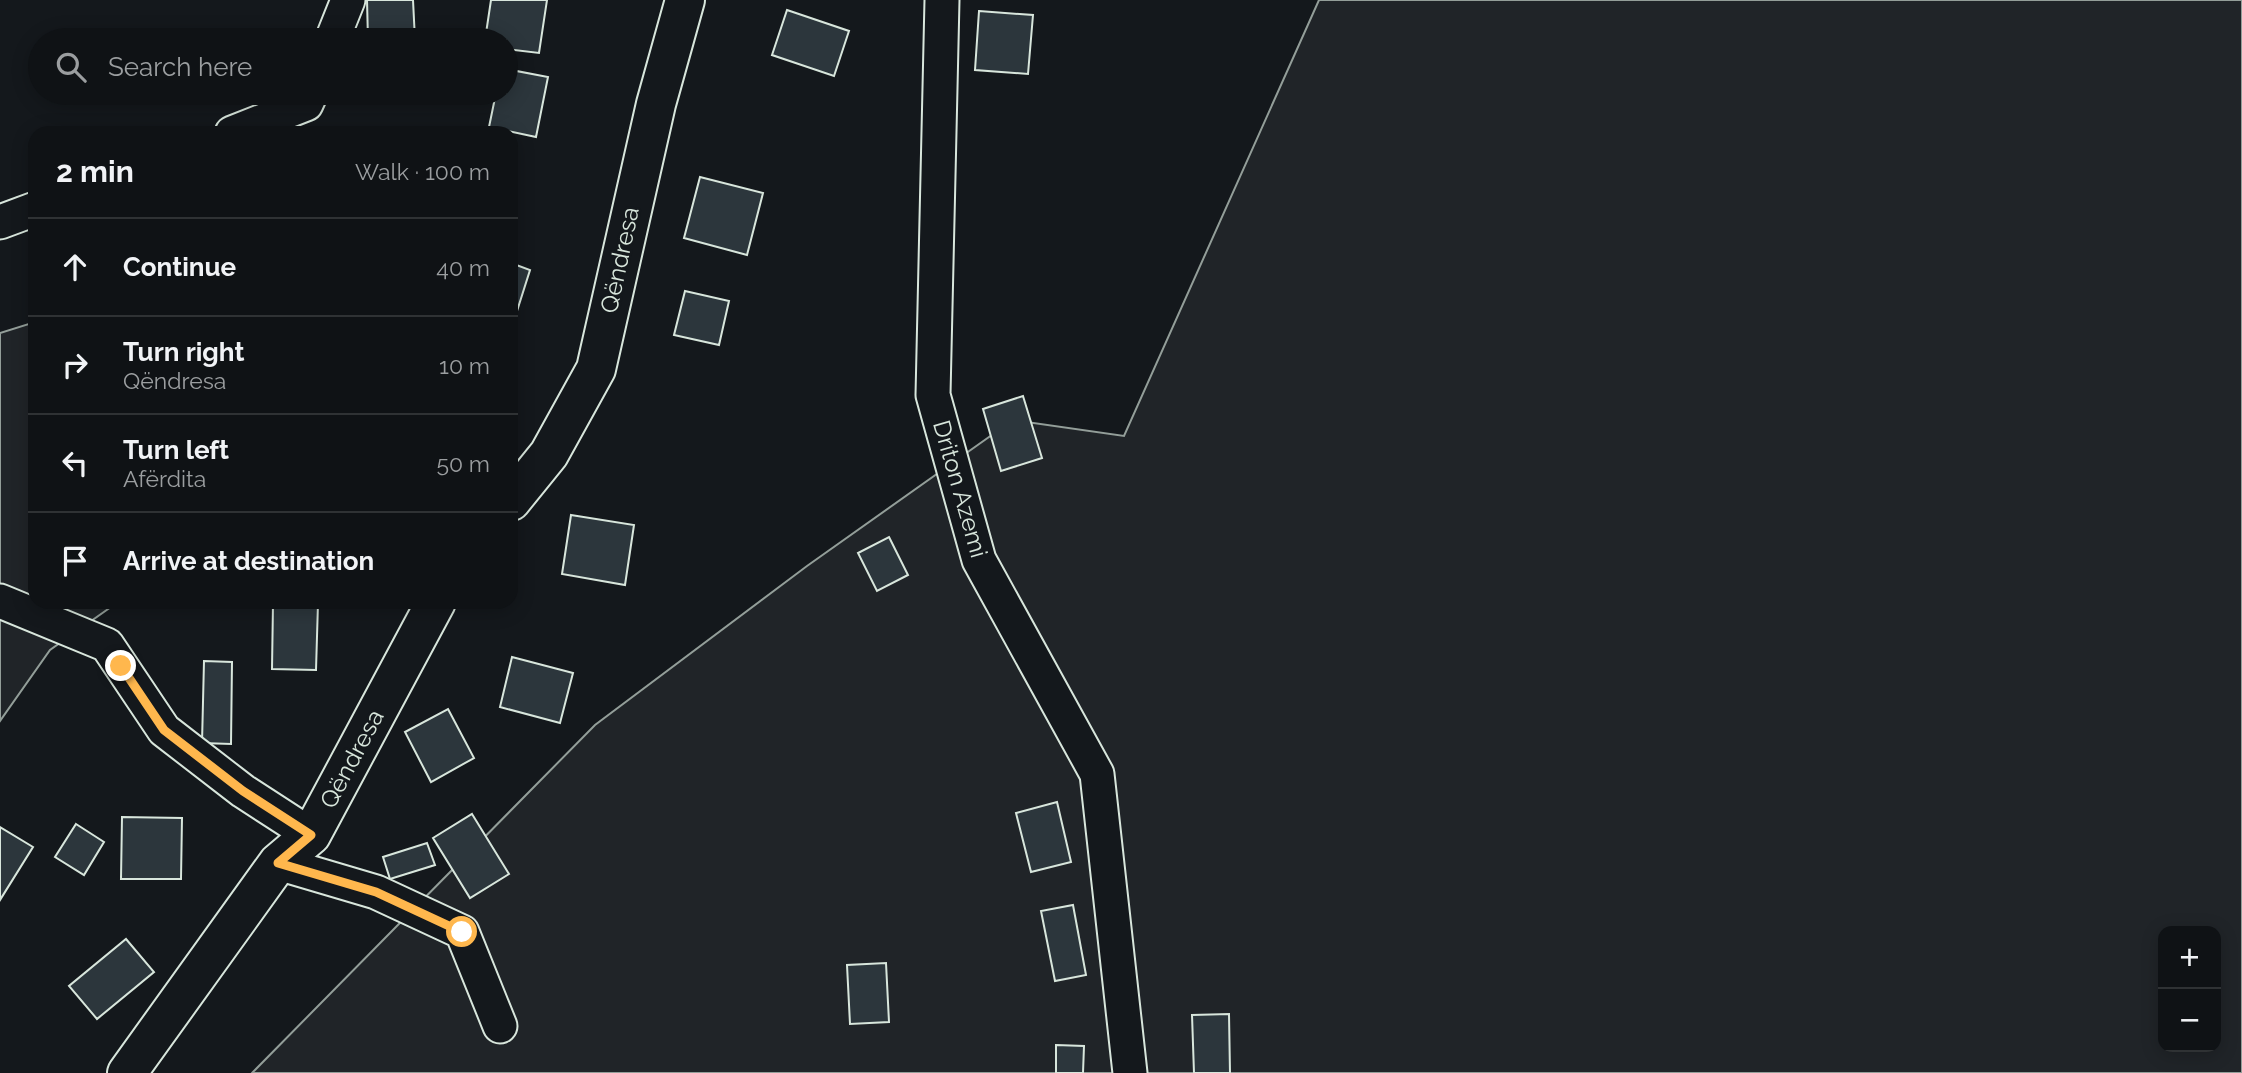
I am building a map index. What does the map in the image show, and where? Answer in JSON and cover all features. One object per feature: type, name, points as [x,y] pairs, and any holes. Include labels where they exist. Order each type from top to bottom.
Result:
[{"type":"street","points":[[337,28],[348,0]]},
{"type":"street","name":"Qëndresa","points":[[518,492],[549,454],[596,369],[656,104],[685,0]]},
{"type":"street","name":"Driton Azemi","points":[[942,0],[933,394],[979,560],[1097,774],[1130,1073]]},
{"type":"street","points":[[250,126],[303,105]]},
{"type":"street","points":[[0,222],[28,212]]},
{"type":"street","points":[[0,601],[107,645],[164,730],[243,791],[311,835]]},
{"type":"street","name":"Qëndresa","points":[[127,1073],[278,863],[311,835],[432,609]]},
{"type":"street","points":[[278,863],[376,892],[462,932],[500,1026]]},
{"type":"shaded area","points":[[1319,0],[2242,0],[2242,1073],[252,1073],[595,725],[807,566],[1013,420],[1124,436]]},
{"type":"shaded area","points":[[28,324],[28,609],[108,609],[50,650],[0,721],[0,333]]},
{"type":"building","points":[[367,0],[413,0],[414,28],[368,28]]},
{"type":"building","points":[[491,0],[547,0],[539,53],[518,50],[518,28],[487,28]]},
{"type":"building","points":[[787,10],[849,31],[834,76],[772,55]]},
{"type":"building","points":[[979,11],[1033,15],[1028,74],[975,70]]},
{"type":"building","points":[[518,71],[548,77],[536,137],[518,133],[518,126],[489,126],[494,105],[518,105]]},
{"type":"building","points":[[700,177],[763,193],[747,255],[684,238]]},
{"type":"building","points":[[518,266],[530,270],[518,308]]},
{"type":"building","points":[[685,291],[729,301],[719,345],[674,335]]},
{"type":"building","points":[[1023,396],[1042,458],[1001,471],[983,409]]},
{"type":"building","points":[[571,515],[634,525],[625,585],[562,574]]},
{"type":"building","points":[[889,537],[908,575],[877,591],[858,553]]},
{"type":"building","points":[[273,609],[318,609],[316,670],[272,669]]},
{"type":"building","points":[[512,657],[573,673],[560,723],[500,707]]},
{"type":"building","points":[[204,661],[232,662],[231,744],[202,743]]},
{"type":"building","points":[[448,709],[474,758],[431,782],[405,732]]},
{"type":"building","points":[[1057,802],[1071,862],[1031,872],[1016,813]]},
{"type":"building","points":[[472,814],[509,874],[470,898],[433,838]]},
{"type":"building","points":[[122,817],[182,818],[181,879],[121,879]]},
{"type":"building","points":[[76,824],[104,842],[84,875],[55,857]]},
{"type":"building","points":[[0,827],[33,847],[0,900]]},
{"type":"building","points":[[427,843],[435,865],[390,879],[383,857]]},
{"type":"building","points":[[1073,905],[1086,975],[1055,981],[1041,911]]},
{"type":"building","points":[[126,939],[154,972],[97,1019],[69,986]]},
{"type":"building","points":[[886,963],[889,1022],[850,1024],[847,965]]},
{"type":"building","points":[[1229,1014],[1230,1073],[1194,1073],[1192,1015]]},
{"type":"building","points":[[1056,1045],[1084,1046],[1083,1073],[1056,1073]]},
{"type":"route","points":[[121,666],[164,730],[243,791],[311,835],[278,863],[376,892],[462,932]]}]
